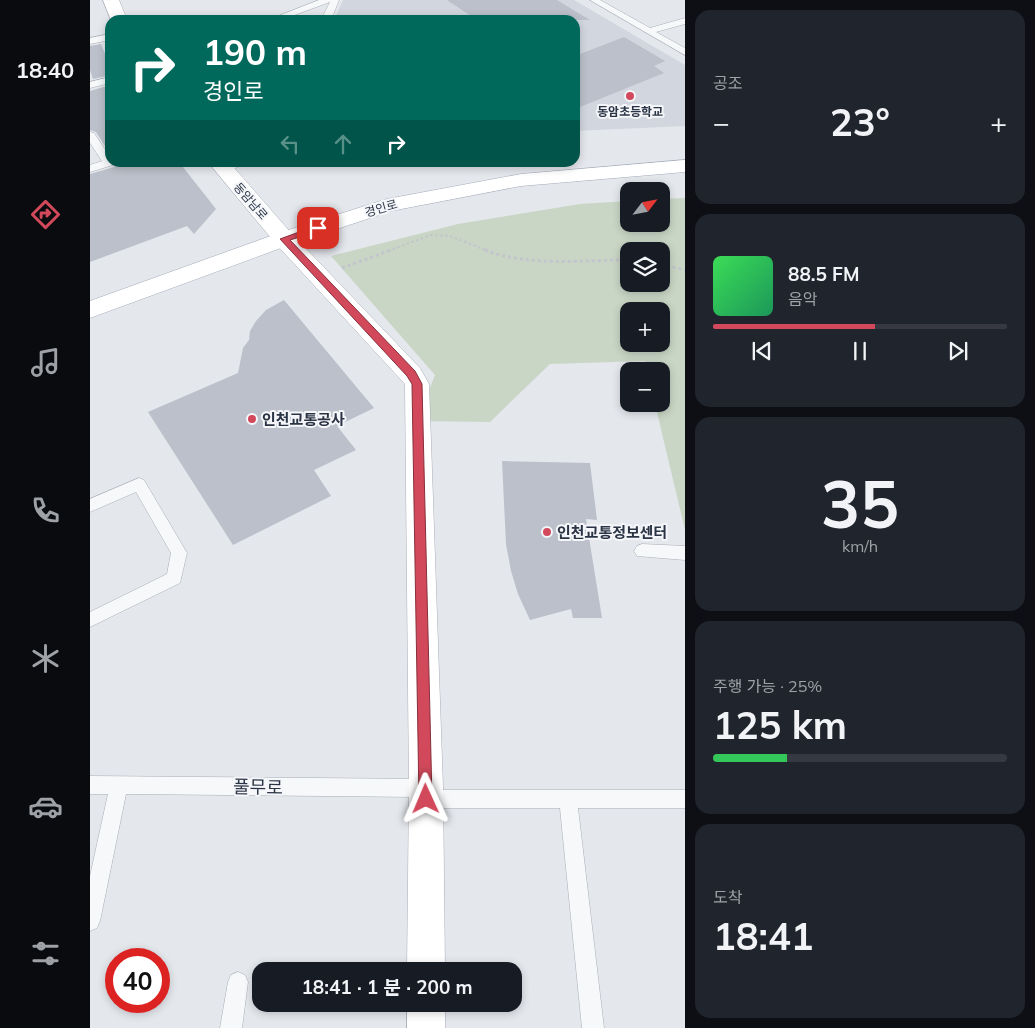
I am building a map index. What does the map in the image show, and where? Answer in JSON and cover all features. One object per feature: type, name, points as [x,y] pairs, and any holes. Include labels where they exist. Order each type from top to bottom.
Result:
[{"type":"street","points":[[111,0],[117,15]]},
{"type":"street","name":"경인로","points":[[90,310],[284,239],[387,205],[446,192],[521,180],[685,166]]},
{"type":"street","name":"동암남로","points":[[229,167],[284,239],[411,374],[417,384],[426,794],[426,962]]},
{"type":"street","points":[[426,1012],[426,1028]]},
{"type":"lane","points":[[286,15],[327,0]]},
{"type":"lane","points":[[328,15],[335,0]]},
{"type":"lane","points":[[594,0],[685,52]]},
{"type":"lane","points":[[649,31],[685,21]]},
{"type":"lane","points":[[90,41],[105,38]]},
{"type":"lane","points":[[90,85],[105,81]]},
{"type":"lane","points":[[90,135],[105,156]]},
{"type":"lane","points":[[90,169],[105,164]]},
{"type":"lane","points":[[90,506],[140,484],[179,553],[174,578],[90,620]]},
{"type":"lane","points":[[642,551],[685,553]]},
{"type":"lane","name":"풀무로","points":[[90,785],[568,799],[685,799]]},
{"type":"lane","points":[[90,921],[119,786]]},
{"type":"lane","points":[[568,799],[593,1028]]},
{"type":"lane","points":[[232,1028],[238,982]]},
{"type":"path","points":[[320,277],[431,235],[450,236],[501,256],[529,260],[620,260]]},
{"type":"path","points":[[670,266],[685,270]]},
{"type":"shaded area","name":"동암초등학교","points":[[343,0],[574,0],[685,65],[685,126],[580,131],[580,15],[336,15]]},
{"type":"green space","points":[[685,198],[685,530],[657,412],[670,412],[670,362],[550,364],[490,422],[417,421],[435,375],[331,256],[458,224],[580,204],[620,202],[620,232],[670,232],[670,199]]},
{"type":"building","points":[[447,0],[557,0],[590,20],[580,20],[580,15],[470,15]]},
{"type":"building","points":[[624,37],[665,61],[654,66],[664,73],[580,107],[580,54]]},
{"type":"building","points":[[101,44],[105,54],[105,76],[93,79],[90,70],[90,46]]},
{"type":"building","points":[[105,86],[105,146],[96,132],[90,130],[90,91]]},
{"type":"building","points":[[114,167],[183,167],[216,209],[194,234],[187,226],[90,262],[90,174]]},
{"type":"building","name":"인천교통공사","points":[[284,300],[374,408],[337,426],[356,450],[314,470],[331,496],[233,545],[148,412],[238,373],[243,348],[249,340],[250,331],[256,321],[266,310]]},
{"type":"building","name":"인천교통정보센터","points":[[502,461],[590,463],[597,520],[586,519],[602,618],[573,618],[571,609],[530,620],[518,594],[506,544]]},
{"type":"place","name":"동암초등학교","points":[[630,96]]},
{"type":"place","name":"인천교통공사","points":[[252,419]]},
{"type":"place","name":"인천교통정보센터","points":[[547,532]]},
{"type":"route","points":[[318,228],[284,239],[411,374],[417,384],[426,799]]}]
